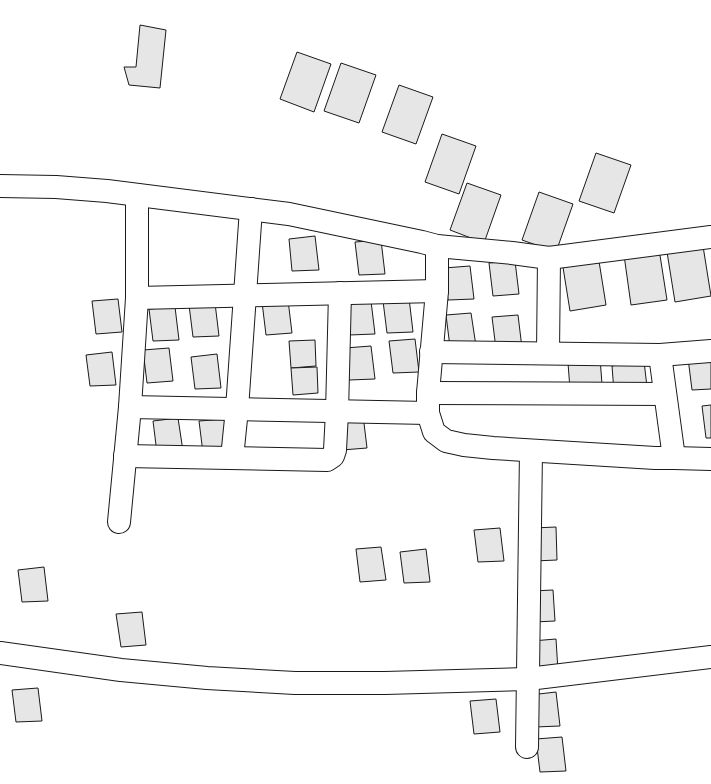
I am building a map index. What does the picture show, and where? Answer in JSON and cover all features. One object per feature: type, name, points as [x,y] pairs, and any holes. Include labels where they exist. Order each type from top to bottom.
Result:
[{"type":"street","points":[[0,186],[56,187],[107,191],[251,209],[289,214],[438,246],[549,258],[711,237]]},
{"type":"street","points":[[119,522],[130,407],[137,298],[138,195]]},
{"type":"street","points":[[232,458],[237,409],[251,209]]},
{"type":"street","points":[[438,246],[438,291],[431,352],[428,403],[434,432],[446,440],[464,445],[493,448],[655,458],[711,459]]},
{"type":"street","points":[[548,353],[549,258]]},
{"type":"street","points":[[137,298],[438,291]]},
{"type":"street","points":[[125,456],[327,460],[333,456],[335,450],[337,412],[340,293]]},
{"type":"street","points":[[431,352],[660,355],[711,351]]},
{"type":"street","points":[[660,355],[674,458]]},
{"type":"street","points":[[130,407],[337,412],[428,403],[665,394]]},
{"type":"street","points":[[527,747],[531,451]]},
{"type":"street","points":[[0,653],[121,670],[207,678],[295,683],[385,683],[528,679],[711,657]]},
{"type":"building","points":[[140,25],[166,30],[160,88],[129,85],[124,67],[136,67]]},
{"type":"building","points":[[297,52],[331,64],[314,112],[280,99]]},
{"type":"building","points":[[341,63],[376,75],[359,123],[324,111]]},
{"type":"building","points":[[399,85],[433,97],[416,144],[382,132]]},
{"type":"building","points":[[442,134],[476,146],[459,194],[425,182]]},
{"type":"building","points":[[596,153],[631,165],[614,213],[579,201]]},
{"type":"building","points":[[467,183],[501,195],[484,243],[450,230]]},
{"type":"building","points":[[539,192],[573,204],[556,252],[522,240]]},
{"type":"building","points":[[315,236],[319,270],[292,271],[289,239]]},
{"type":"building","points":[[381,240],[385,274],[359,275],[355,242]]},
{"type":"building","points":[[703,246],[711,296],[675,302],[667,252]]},
{"type":"building","points":[[659,249],[667,300],[631,305],[624,255]]},
{"type":"building","points":[[598,255],[606,305],[570,311],[562,261]]},
{"type":"building","points":[[515,261],[519,294],[493,296],[489,263]]},
{"type":"building","points":[[470,266],[474,299],[448,300],[444,268]]},
{"type":"building","points":[[409,298],[413,332],[387,333],[383,301]]},
{"type":"building","points":[[118,299],[122,332],[96,334],[92,301]]},
{"type":"building","points":[[288,300],[292,333],[266,335],[262,302]]},
{"type":"building","points":[[371,301],[375,334],[349,335],[345,303]]},
{"type":"building","points":[[215,303],[219,336],[193,337],[189,305]]},
{"type":"building","points":[[175,307],[179,340],[153,341],[149,309]]},
{"type":"building","points":[[471,313],[476,346],[450,347],[446,315]]},
{"type":"building","points":[[518,315],[522,348],[496,349],[492,317]]},
{"type":"building","points":[[415,339],[419,372],[393,373],[389,341]]},
{"type":"building","points":[[315,340],[316,366],[291,368],[289,341]]},
{"type":"building","points":[[371,346],[375,379],[349,380],[345,348]]},
{"type":"building","points":[[169,348],[173,381],[147,383],[143,350]]},
{"type":"building","points":[[112,352],[116,385],[90,386],[86,355]]},
{"type":"building","points":[[217,354],[221,388],[195,389],[191,357]]},
{"type":"building","points":[[711,356],[711,389],[692,390],[688,358]]},
{"type":"building","points":[[600,358],[602,384],[570,389],[568,363]]},
{"type":"building","points":[[644,361],[647,387],[614,392],[612,366]]},
{"type":"building","points":[[317,367],[318,393],[293,395],[291,368]]},
{"type":"building","points":[[711,405],[711,438],[706,438],[702,406]]},
{"type":"building","points":[[363,415],[367,448],[342,450],[337,417]]},
{"type":"building","points":[[178,418],[183,451],[157,453],[153,421]]},
{"type":"building","points":[[225,419],[229,452],[203,453],[199,421]]},
{"type":"building","points":[[556,527],[557,560],[534,561],[533,528]]},
{"type":"building","points":[[500,528],[504,561],[478,562],[474,530]]},
{"type":"building","points":[[381,547],[386,580],[360,582],[356,549]]},
{"type":"building","points":[[426,549],[430,582],[404,583],[400,552]]},
{"type":"building","points":[[44,567],[48,601],[22,602],[18,570]]},
{"type":"building","points":[[553,590],[555,621],[534,622],[532,591]]},
{"type":"building","points":[[142,612],[146,645],[121,647],[116,614]]},
{"type":"building","points":[[556,639],[558,671],[534,673],[532,641]]},
{"type":"building","points":[[38,688],[42,721],[16,722],[12,690]]},
{"type":"building","points":[[556,692],[560,726],[535,727],[530,695]]},
{"type":"building","points":[[496,699],[500,732],[474,734],[470,701]]},
{"type":"building","points":[[562,737],[566,771],[540,772],[536,739]]}]
